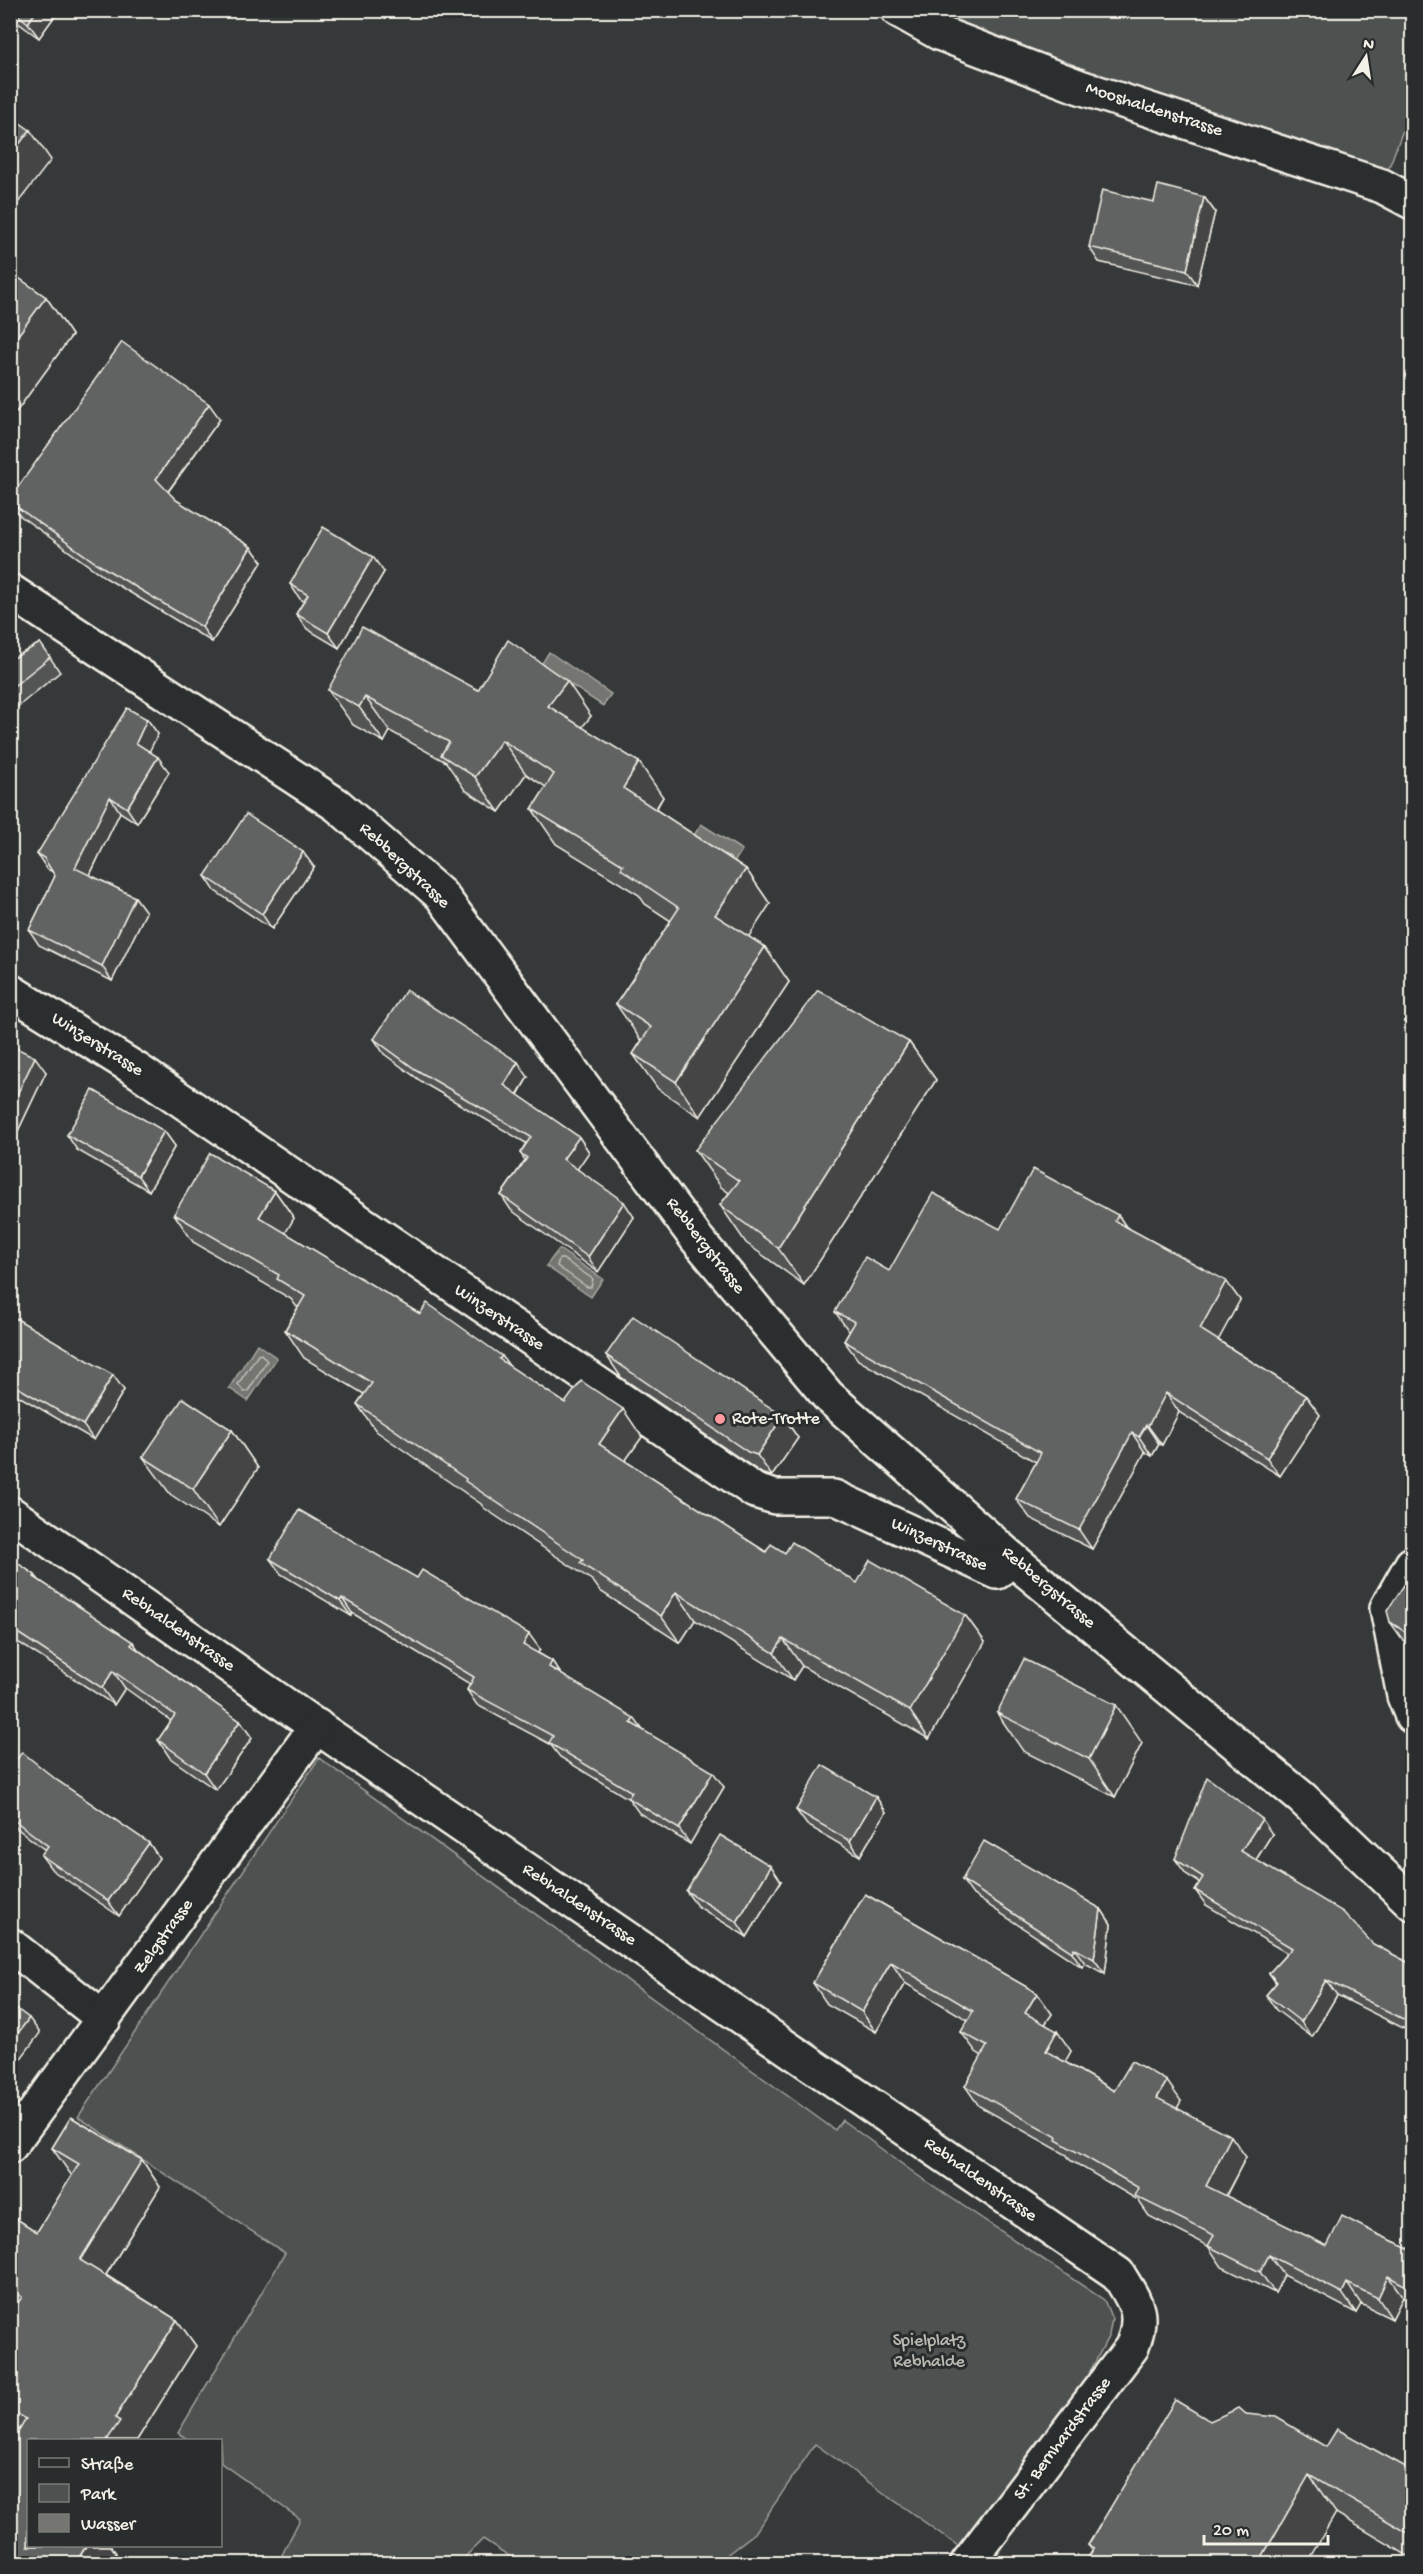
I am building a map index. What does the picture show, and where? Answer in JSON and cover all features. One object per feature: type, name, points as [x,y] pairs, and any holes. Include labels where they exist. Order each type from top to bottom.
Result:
[{"type":"street","name":"Mooshaldenstrasse","points":[[898,10],[939,33],[1080,87],[1372,182],[1413,202]]},
{"type":"street","name":"Rebbergstrasse","points":[[10,591],[337,805],[441,895],[696,1238],[828,1396],[1011,1558],[1302,1798],[1413,1903]]},
{"type":"street","name":"Winzerstrasse","points":[[10,991],[137,1070],[755,1491],[775,1497],[834,1497],[997,1572],[1011,1558]]},
{"type":"street","name":"Rebhaldenstrasse","points":[[10,1513],[1118,2274],[1137,2307]]},
{"type":"street","points":[[1413,1564],[1387,1608],[1404,1696],[1413,1716]]},
{"type":"street","name":"Zelgstrasse","points":[[10,2146],[317,1726]]},
{"type":"street","points":[[10,1945],[104,2019]]},
{"type":"street","name":"St. Bernhardstrasse","points":[[967,2564],[1132,2347],[1139,2329],[1137,2307]]},
{"type":"green space","points":[[898,11],[1412,11],[1412,106],[1382,186]]},
{"type":"green space","name":"Spielplatz Rebhalde","points":[[319,1758],[835,2130],[842,2120],[917,2175],[1104,2300],[1112,2319],[1109,2335],[1081,2389],[961,2548],[815,2444],[755,2533],[716,2563],[520,2563],[483,2539],[459,2563],[278,2563],[300,2519],[222,2464],[222,2439],[187,2439],[178,2433],[285,2253],[78,2117]]},
{"type":"water","points":[[549,652],[611,694],[603,706],[541,665]]},
{"type":"water","points":[[701,824],[742,850],[728,872],[688,845]]},
{"type":"water","points":[[559,1249],[603,1279],[591,1297],[546,1266]]},
{"type":"water","points":[[257,1344],[277,1358],[248,1401],[229,1388]]},
{"type":"building","points":[[12,10],[37,10],[28,23]]},
{"type":"building","points":[[10,116],[30,130],[10,156]]},
{"type":"building","points":[[1158,185],[1204,197],[1187,270],[1089,247],[1102,190],[1154,202]]},
{"type":"building","points":[[10,272],[46,297],[10,346]]},
{"type":"building","points":[[122,342],[209,404],[156,479],[176,500],[251,547],[202,627],[96,563],[10,502],[10,498]]},
{"type":"building","points":[[323,527],[373,557],[328,633],[296,614],[308,595],[290,584]]},
{"type":"building","points":[[362,627],[478,690],[508,640],[567,681],[548,706],[639,762],[623,788],[746,869],[715,915],[765,947],[676,1082],[633,1054],[651,1027],[616,1004],[679,908],[621,869],[623,865],[532,809],[554,774],[502,740],[475,777],[441,755],[449,742],[365,697],[359,707],[328,690]]},
{"type":"building","points":[[40,643],[50,657],[10,689],[10,660]]},
{"type":"building","points":[[127,708],[147,719],[136,743],[158,757],[127,808],[110,797],[75,868],[135,897],[102,966],[29,930],[55,876],[44,858],[37,854]]},
{"type":"building","points":[[246,814],[303,852],[262,914],[205,876]]},
{"type":"building","points":[[406,990],[518,1062],[504,1085],[579,1137],[563,1159],[624,1202],[588,1257],[501,1195],[527,1158],[520,1153],[531,1137],[415,1069],[374,1039]]},
{"type":"building","points":[[818,990],[909,1042],[778,1248],[720,1205],[739,1181],[695,1150]]},
{"type":"building","points":[[10,1045],[35,1057],[10,1109]]},
{"type":"building","points":[[93,1090],[164,1131],[138,1176],[67,1135]]},
{"type":"building","points":[[210,1153],[275,1191],[259,1217],[420,1314],[427,1303],[502,1356],[499,1359],[565,1403],[581,1381],[623,1409],[599,1444],[766,1552],[771,1544],[785,1553],[792,1542],[857,1583],[870,1560],[965,1615],[910,1711],[783,1639],[774,1653],[676,1592],[661,1616],[580,1563],[583,1560],[465,1481],[466,1479],[357,1404],[372,1383],[285,1330],[305,1296],[277,1279],[279,1275],[174,1214]]},
{"type":"building","points":[[1033,1169],[1118,1215],[1115,1221],[1226,1281],[1200,1329],[1306,1396],[1267,1458],[1166,1393],[1148,1426],[1146,1425],[1139,1437],[1132,1433],[1079,1530],[1016,1499],[1041,1453],[844,1341],[855,1322],[835,1312],[865,1257],[889,1271],[933,1193],[1000,1229]]},
{"type":"building","points":[[10,1315],[113,1375],[83,1425],[10,1383]]},
{"type":"building","points":[[633,1316],[783,1416],[757,1455],[748,1452],[606,1355]]},
{"type":"building","points":[[183,1398],[232,1430],[193,1489],[143,1457]]},
{"type":"building","points":[[299,1510],[417,1578],[422,1570],[529,1634],[523,1645],[552,1661],[549,1667],[634,1718],[631,1723],[713,1772],[679,1829],[628,1798],[632,1792],[549,1743],[553,1736],[467,1690],[474,1677],[342,1598],[340,1601],[270,1559]]},
{"type":"building","points":[[1413,1545],[1413,1562],[1405,1557]]},
{"type":"building","points":[[10,1558],[35,1575],[34,1577],[133,1642],[131,1645],[240,1721],[204,1773],[158,1740],[175,1715],[113,1671],[102,1688],[10,1628]]},
{"type":"building","points":[[1413,1564],[1413,1637],[1390,1622],[1387,1611],[1408,1579],[1404,1576]]},
{"type":"building","points":[[1024,1659],[1116,1705],[1089,1759],[997,1713]]},
{"type":"building","points":[[22,1752],[58,1781],[149,1843],[108,1901],[41,1855],[48,1846],[10,1817],[10,1754],[17,1759]]},
{"type":"building","points":[[822,1765],[876,1797],[850,1841],[796,1810]]},
{"type":"building","points":[[1207,1777],[1262,1819],[1241,1851],[1343,1912],[1373,1944],[1413,1965],[1413,2024],[1326,1980],[1301,2022],[1266,1995],[1277,1982],[1269,1973],[1292,1948],[1195,1890],[1203,1877],[1175,1859]]},
{"type":"building","points":[[720,1835],[771,1866],[737,1922],[686,1891]]},
{"type":"building","points":[[984,1841],[1101,1909],[1094,1959],[1074,1948],[1072,1952],[962,1880]]},
{"type":"building","points":[[865,1894],[1037,1993],[1025,2013],[1057,2031],[1046,2051],[1114,2091],[1132,2061],[1167,2081],[1157,2098],[1231,2136],[1206,2186],[1327,2246],[1342,2216],[1413,2250],[1413,2290],[1388,2276],[1378,2298],[1347,2283],[1342,2293],[1269,2255],[1260,2272],[1208,2246],[1214,2235],[1135,2196],[1139,2188],[1056,2140],[1057,2137],[965,2086],[987,2046],[961,2032],[973,2011],[891,1962],[862,2012],[813,1983]]},
{"type":"building","points":[[10,2004],[29,2018],[10,2044]]},
{"type":"building","points":[[71,2117],[142,2160],[80,2260],[177,2320],[115,2418],[120,2421],[108,2439],[27,2439],[27,2547],[85,2547],[75,2564],[10,2564],[10,2446],[26,2419],[10,2409],[10,2315],[22,2297],[10,2289],[10,2218],[12,2216],[37,2232],[79,2164],[52,2148]]},
{"type":"building","points":[[1175,2400],[1210,2421],[1239,2408],[1246,2414],[1276,2417],[1326,2447],[1337,2429],[1413,2471],[1413,2536],[1309,2475],[1258,2564],[1084,2564],[1094,2548],[1088,2545]]},
{"type":"building","points":[[163,2557],[175,2564],[159,2564]]},
{"type":"place","name":"Rote-Trotte","points":[[720,1419]]}]
